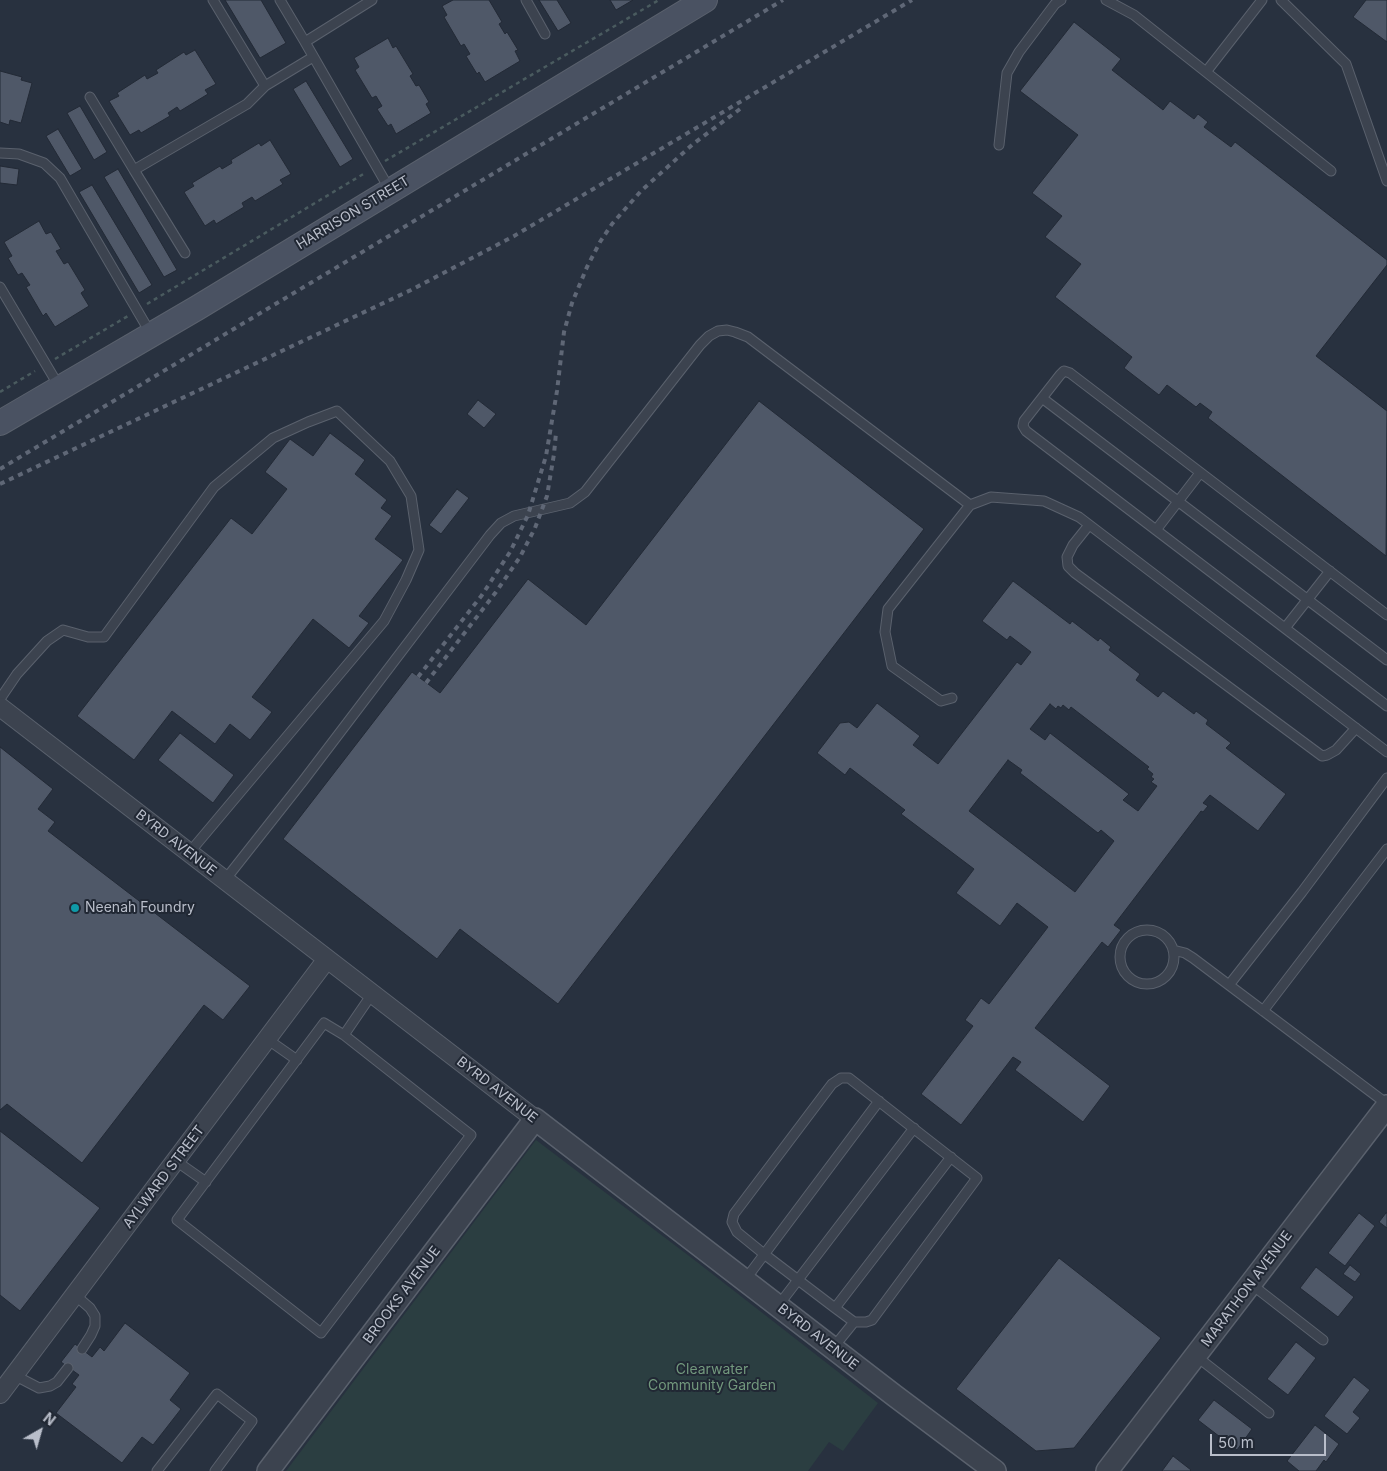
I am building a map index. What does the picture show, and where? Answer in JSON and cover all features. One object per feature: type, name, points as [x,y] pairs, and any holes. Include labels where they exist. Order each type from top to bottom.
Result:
[{"type":"main road","name":"HARRISON STREET","points":[[0,423],[152,335],[705,0]]},
{"type":"street","name":"BYRD AVENUE","points":[[0,708],[995,1471]]},
{"type":"street","name":"AYLWARD STREET","points":[[0,1394],[327,959]]},
{"type":"street","name":"MARATHON AVENUE","points":[[1107,1471],[1387,1105]]},
{"type":"street","name":"BROOKS AVENUE","points":[[268,1471],[535,1119]]},
{"type":"lane","points":[[213,0],[265,86]]},
{"type":"lane","points":[[280,0],[390,190]]},
{"type":"lane","points":[[305,42],[372,0]]},
{"type":"lane","points":[[526,0],[545,34]]},
{"type":"lane","points":[[999,146],[1007,73],[1019,52],[1055,4],[1061,0]]},
{"type":"lane","points":[[1106,0],[1134,15],[1331,171]]},
{"type":"lane","points":[[1206,72],[1262,0]]},
{"type":"lane","points":[[1281,0],[1346,64],[1387,181]]},
{"type":"lane","points":[[134,170],[247,104],[265,86],[313,57]]},
{"type":"lane","points":[[90,97],[185,253]]},
{"type":"lane","points":[[0,153],[19,154],[44,163],[60,178],[152,335]]},
{"type":"lane","points":[[0,287],[60,388]]},
{"type":"lane","points":[[225,880],[303,781],[490,535],[501,523],[514,516],[570,503],[585,492],[700,345],[709,336],[718,331],[735,332],[748,337],[970,505]]},
{"type":"lane","points":[[1387,615],[1070,374],[1064,371],[1060,375],[1024,421],[1022,426],[1026,431],[1387,706]]},
{"type":"lane","points":[[1042,398],[1387,660]]},
{"type":"lane","points":[[0,699],[17,674],[47,641],[63,630],[88,637],[104,637],[214,487],[273,438],[337,411],[390,461],[411,496],[419,550],[406,580],[384,621],[189,853]]},
{"type":"lane","points":[[1156,530],[1200,473]]},
{"type":"lane","points":[[952,698],[941,701],[892,666],[885,632],[888,609],[970,505],[991,497],[1044,501],[1079,517],[1387,752]]},
{"type":"lane","points":[[1089,525],[1073,545],[1068,557],[1068,566],[1075,573],[1322,756],[1336,750],[1356,728]]},
{"type":"lane","points":[[1285,628],[1330,572]]},
{"type":"lane","points":[[1230,986],[1387,778]]},
{"type":"lane","points":[[1263,1011],[1387,848]]},
{"type":"lane","points":[[1137,931],[1155,931],[1163,935],[1169,941],[1173,950],[1172,967],[1167,975],[1152,984],[1135,982],[1122,969],[1120,952],[1123,943],[1137,931]]},
{"type":"lane","points":[[1173,950],[1185,953],[1387,1105]]},
{"type":"lane","points":[[344,1034],[372,994]]},
{"type":"lane","points":[[324,1023],[344,1034],[471,1135],[322,1333],[177,1220],[296,1060],[324,1023]]},
{"type":"lane","points":[[267,1039],[296,1060]]},
{"type":"lane","points":[[841,1078],[849,1078],[879,1101],[977,1178],[872,1320],[854,1322],[737,1232],[732,1222],[734,1214],[832,1084],[841,1078]]},
{"type":"lane","points":[[745,1280],[879,1101]]},
{"type":"lane","points":[[778,1306],[914,1128]]},
{"type":"lane","points":[[835,1308],[951,1157]]},
{"type":"lane","points":[[176,1161],[206,1182]]},
{"type":"lane","points":[[1251,1284],[1323,1340]]},
{"type":"lane","points":[[75,1295],[90,1308],[94,1316],[95,1326],[82,1348]]},
{"type":"lane","points":[[833,1348],[854,1322]]},
{"type":"lane","points":[[1196,1356],[1269,1413]]},
{"type":"lane","points":[[14,1376],[39,1388],[50,1386],[57,1382],[68,1368]]},
{"type":"lane","points":[[157,1471],[217,1394],[252,1421],[219,1469]]},
{"type":"path","points":[[0,392],[376,166],[659,0]]},
{"type":"green space","name":"Clearwater Community Garden","points":[[536,1140],[878,1403],[843,1451],[829,1442],[808,1471],[286,1471]]},
{"type":"building","points":[[225,0],[261,0],[286,43],[260,58]]},
{"type":"building","points":[[453,0],[489,0],[502,22],[499,24],[505,34],[507,32],[518,50],[515,51],[520,61],[485,82],[479,72],[477,74],[466,56],[470,54],[464,44],[461,46],[444,17],[447,15],[442,6]]},
{"type":"building","points":[[539,0],[557,0],[571,23],[558,31]]},
{"type":"building","points":[[610,0],[633,0],[616,10]]},
{"type":"building","points":[[1366,0],[1387,0],[1387,42],[1353,17]]},
{"type":"building","points":[[1074,22],[1121,59],[1112,70],[1163,110],[1170,101],[1194,119],[1198,114],[1208,122],[1204,127],[1231,147],[1235,142],[1387,260],[1387,265],[1316,356],[1387,411],[1386,556],[1208,418],[1212,412],[1200,403],[1196,407],[1167,385],[1159,395],[1124,368],[1132,357],[1055,297],[1081,264],[1045,237],[1062,216],[1032,193],[1078,135],[1020,91]]},
{"type":"building","points":[[388,38],[393,48],[396,46],[413,74],[410,76],[416,86],[419,85],[429,102],[426,104],[431,113],[396,134],[391,124],[388,126],[377,109],[382,106],[376,96],[372,98],[355,70],[359,67],[354,58]]},
{"type":"building","points":[[195,50],[216,84],[205,90],[208,94],[180,111],[177,107],[168,113],[170,116],[141,133],[139,130],[130,135],[109,101],[119,96],[117,93],[145,75],[147,79],[158,73],[156,70],[184,52],[186,55]]},
{"type":"building","points":[[0,71],[22,77],[21,80],[32,83],[21,123],[10,120],[9,125],[0,122]]},
{"type":"building","points":[[306,81],[353,159],[340,167],[293,89]]},
{"type":"building","points":[[80,106],[107,152],[94,160],[67,113]]},
{"type":"building","points":[[58,129],[82,169],[70,176],[46,136]]},
{"type":"building","points":[[270,140],[291,174],[280,180],[283,184],[255,201],[252,197],[242,203],[244,207],[216,224],[214,220],[205,226],[184,192],[194,186],[192,183],[220,166],[222,169],[232,163],[231,160],[259,143],[261,146]]},
{"type":"building","points":[[0,166],[19,169],[17,185],[0,183]]},
{"type":"building","points":[[118,169],[177,270],[164,277],[104,177]]},
{"type":"building","points":[[92,185],[152,285],[139,293],[79,192]]},
{"type":"building","points":[[39,221],[46,234],[51,232],[61,249],[56,251],[64,264],[68,262],[85,290],[81,293],[89,306],[55,327],[46,313],[43,316],[26,287],[30,285],[22,273],[18,275],[8,258],[12,256],[4,242]]},
{"type":"building","points":[[478,400],[496,414],[484,428],[467,414]]},
{"type":"building","points":[[759,401],[924,529],[558,1004],[460,929],[437,959],[283,839],[412,672],[440,693],[528,579],[586,625]]},
{"type":"building","points":[[330,433],[365,460],[355,474],[387,500],[381,508],[392,516],[375,539],[403,560],[359,616],[369,623],[349,648],[313,619],[252,697],[272,712],[250,740],[230,724],[215,744],[172,711],[134,760],[77,716],[231,518],[252,534],[287,489],[265,472],[290,439],[313,456]]},
{"type":"building","points":[[457,489],[469,498],[441,534],[429,525]]},
{"type":"building","points":[[1013,581],[1070,624],[1072,621],[1098,641],[1100,638],[1111,647],[1109,650],[1140,674],[1136,680],[1158,697],[1163,691],[1194,714],[1196,711],[1208,720],[1206,724],[1231,743],[1226,748],[1286,794],[1258,831],[1210,795],[1203,803],[1208,806],[1203,812],[1201,811],[1114,925],[1121,930],[1108,947],[1102,942],[1035,1028],[1110,1086],[1083,1122],[1015,1070],[1021,1062],[1013,1057],[961,1125],[921,1094],[973,1026],[965,1020],[981,998],[989,1004],[1048,927],[1017,903],[1000,926],[956,893],[974,869],[901,814],[905,810],[850,768],[845,775],[817,753],[840,723],[849,722],[857,728],[877,703],[920,736],[913,745],[938,764],[1017,662],[1021,665],[1031,652],[1010,636],[1007,640],[982,621]],"holes":[[[1050,704],[1056,709],[1058,706],[1061,708],[1063,705],[1069,710],[1071,707],[1149,767],[1147,769],[1153,774],[1151,777],[1154,779],[1151,782],[1157,786],[1138,811],[1123,800],[1129,794],[1050,733],[1045,740],[1030,729]],[[1008,760],[1022,770],[1020,773],[1098,833],[1101,830],[1114,841],[1075,892],[969,811]]]},
{"type":"building","points":[[180,733],[234,775],[213,803],[158,760]]},
{"type":"building","name":"Neenah Foundry","points":[[0,747],[53,789],[38,809],[55,822],[48,831],[250,986],[223,1020],[204,1005],[82,1163],[7,1104],[0,1110]]},
{"type":"building","points":[[0,1131],[100,1208],[20,1311],[0,1295]]},
{"type":"building","points":[[1359,1213],[1375,1226],[1345,1266],[1328,1253]]},
{"type":"building","points":[[1387,1213],[1387,1228],[1379,1222]]},
{"type":"building","points":[[1059,1258],[1161,1338],[1074,1448],[1036,1451],[956,1389]]},
{"type":"building","points":[[1350,1265],[1361,1274],[1355,1282],[1343,1274]]},
{"type":"building","points":[[1316,1267],[1354,1297],[1338,1317],[1300,1288]]},
{"type":"building","points":[[125,1323],[190,1373],[170,1400],[181,1409],[153,1445],[142,1437],[122,1463],[56,1413],[76,1387],[72,1384],[79,1375],[61,1362],[75,1344],[92,1357],[100,1347],[104,1351]]},
{"type":"building","points":[[1296,1342],[1316,1358],[1288,1395],[1267,1379]]},
{"type":"building","points":[[1354,1377],[1370,1390],[1353,1412],[1360,1418],[1347,1434],[1324,1416]]},
{"type":"building","points":[[1214,1400],[1252,1429],[1237,1450],[1198,1420]]},
{"type":"building","points":[[1315,1425],[1339,1444],[1326,1462],[1324,1460],[1316,1471],[1299,1471],[1287,1461]]},
{"type":"building","points":[[1173,1456],[1191,1470],[1162,1471]]},
{"type":"railway","points":[[0,469],[783,0]]},
{"type":"railway","points":[[0,484],[411,290],[514,236],[912,0]]},
{"type":"railway","points":[[418,677],[482,595],[510,552],[528,515],[546,456],[557,391],[564,332],[572,303],[600,242],[612,224],[641,191],[693,144],[740,109]]},
{"type":"railway","points":[[426,683],[496,592],[520,557],[535,528],[547,496],[556,433]]},
{"type":"place","name":"Neenah Foundry","points":[[75,908]]}]
